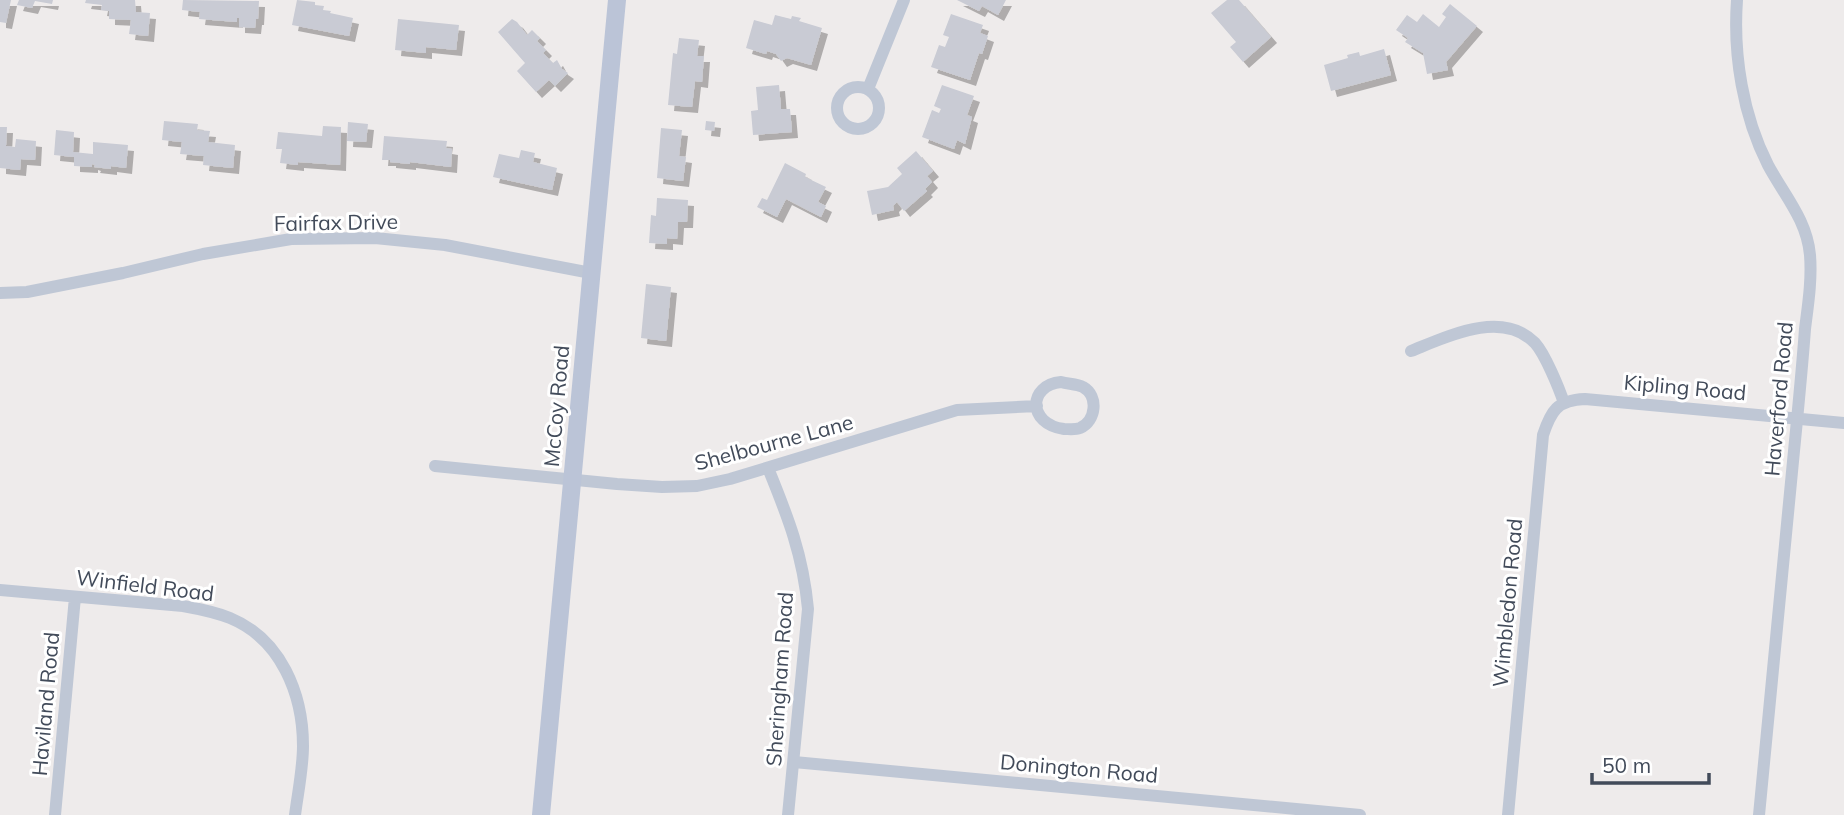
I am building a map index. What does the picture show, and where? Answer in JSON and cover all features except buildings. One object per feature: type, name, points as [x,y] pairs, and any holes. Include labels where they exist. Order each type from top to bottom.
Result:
[{"type":"main road","name":"McCoy Road","points":[[541,815],[617,0]]},
{"type":"street","points":[[869,89],[904,0]]},
{"type":"street","name":"Haverford Road","points":[[1737,0],[1737,53],[1743,91],[1753,128],[1767,162],[1807,233],[1810,282],[1759,815]]},
{"type":"street","name":"Fairfax Drive","points":[[0,293],[27,292],[203,254],[291,239],[375,238],[445,245],[591,273]]},
{"type":"street","points":[[1410,351],[1479,327],[1497,327],[1518,332],[1536,344],[1557,383],[1564,403]]},
{"type":"street","points":[[1061,382],[1087,390],[1094,411],[1087,424],[1073,430],[1054,428],[1042,420],[1037,405],[1038,398],[1047,386],[1061,382]]},
{"type":"street","name":"Kipling Road","points":[[1564,403],[1573,399],[1585,399],[1844,423]]},
{"type":"street","name":"Wimbledon Road","points":[[1507,815],[1543,435],[1553,411],[1564,403]]},
{"type":"street","name":"Shelbourne Lane","points":[[435,466],[629,485],[688,487],[730,479],[957,410],[1037,405]]},
{"type":"street","name":"Sheringham Road","points":[[768,468],[795,537],[805,579],[807,622],[789,815]]},
{"type":"street","name":"Winfield Road","points":[[0,590],[183,606],[233,619],[256,634],[289,674],[297,696],[303,747],[295,815]]},
{"type":"street","name":"Haviland Road","points":[[55,815],[75,597]]},
{"type":"street","name":"Donington Road","points":[[794,762],[1360,815]]}]
